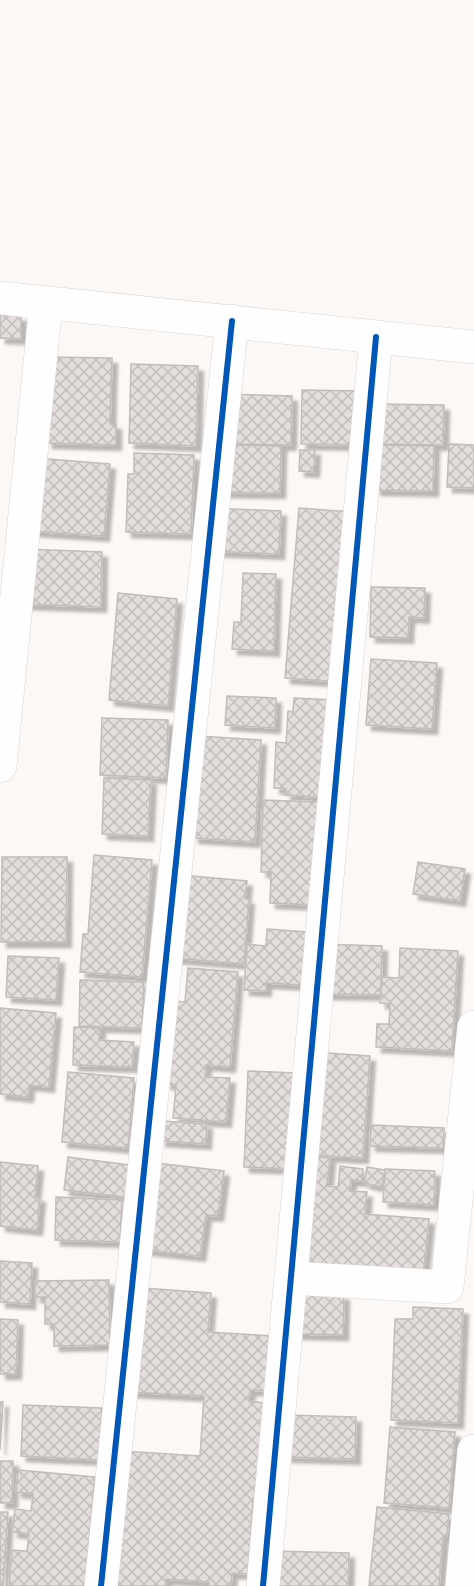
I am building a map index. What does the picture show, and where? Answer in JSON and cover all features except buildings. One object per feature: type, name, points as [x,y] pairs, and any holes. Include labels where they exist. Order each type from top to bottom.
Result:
[{"type":"street","points":[[0,298],[474,347]]},
{"type":"street","points":[[0,766],[46,303]]},
{"type":"street","points":[[101,1586],[232,321]]},
{"type":"street","points":[[263,1586],[376,337]]},
{"type":"street","points":[[291,1278],[447,1287],[464,1219],[474,1028]]},
{"type":"street","points":[[462,1586],[470,1538],[474,1451]]},
{"type":"cycle path","points":[[101,1586],[232,321]]},
{"type":"cycle path","points":[[263,1586],[376,337]]}]
